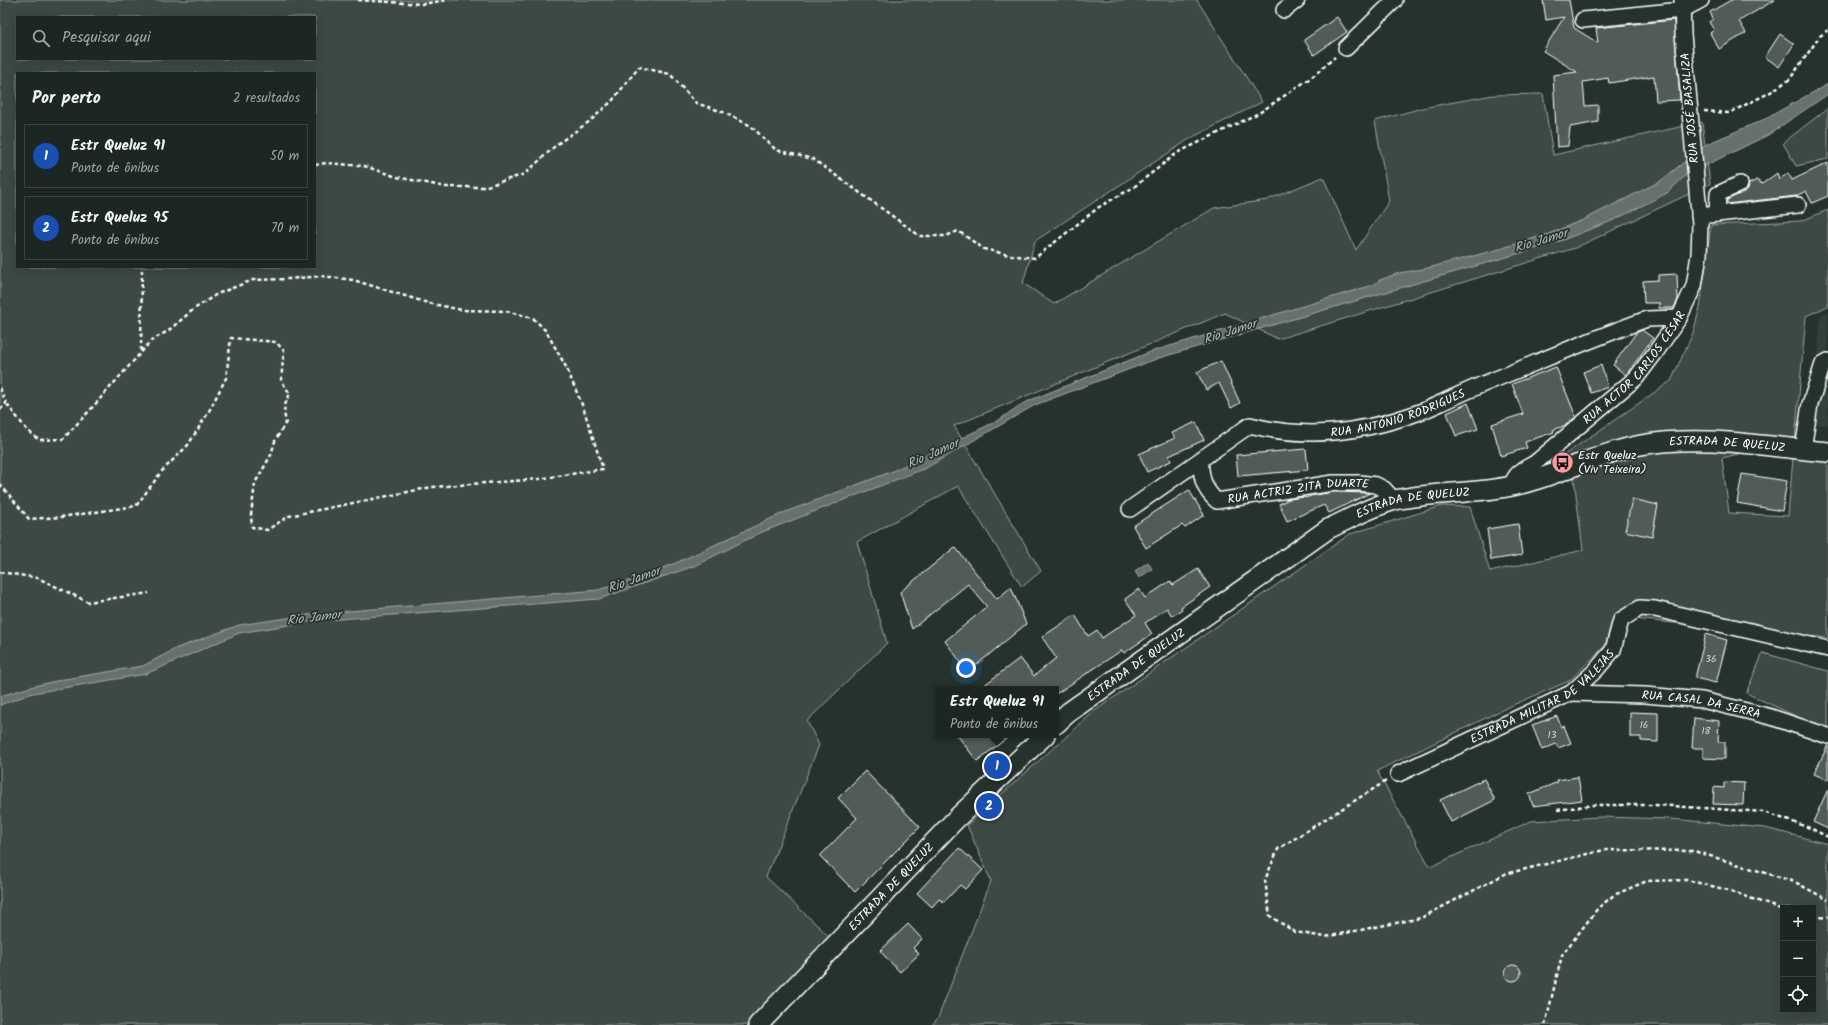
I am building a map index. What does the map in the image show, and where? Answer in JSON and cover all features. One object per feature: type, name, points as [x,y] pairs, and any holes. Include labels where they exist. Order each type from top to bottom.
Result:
[{"type":"main road","name":"ESTRADA DE QUELUZ","points":[[1059,722],[1080,704],[1328,529],[1359,514],[1394,500],[1511,486],[1542,478],[1628,448],[1669,441],[1721,442],[1828,452]]},
{"type":"main road","name":"ESTRADA DE QUELUZ","points":[[758,1025],[956,818],[1042,738]]},
{"type":"street","points":[[1284,10],[1298,0]]},
{"type":"street","points":[[1346,48],[1395,0]]},
{"type":"street","points":[[1583,20],[1682,5],[1701,0]]},
{"type":"street","name":"RUA JOSÉ BASALIZA","points":[[1682,5],[1699,216]]},
{"type":"street","points":[[1717,214],[1718,194],[1740,184]]},
{"type":"street","points":[[1699,216],[1798,205]]},
{"type":"street","name":"RUA ACTOR CARLOS CÉSAR","points":[[1511,486],[1515,476],[1520,471],[1535,463],[1636,378],[1656,354],[1679,318],[1694,286],[1699,255],[1699,216]]},
{"type":"street","name":"RUA ANTÓNIO RODRIGUES","points":[[1130,509],[1250,425],[1268,430],[1305,434],[1340,433],[1383,423],[1427,409],[1460,393],[1647,319],[1679,318]]},
{"type":"street","points":[[1803,450],[1810,404],[1823,364],[1828,361]]},
{"type":"street","name":"RUA ACTRIZ ZITA DUARTE","points":[[1200,461],[1202,480],[1208,493],[1217,501],[1333,483],[1360,483],[1376,485],[1384,489],[1394,500]]},
{"type":"street","name":"ESTRADA MILITAR DE VALEJAS","points":[[1398,774],[1571,693],[1596,670],[1613,650],[1621,620],[1640,608],[1655,610],[1828,649]]},
{"type":"street","name":"RUA CASAL DA SERRA","points":[[1571,693],[1645,695],[1702,700],[1770,717],[1828,736]]},
{"type":"path","points":[[358,0],[421,4],[448,0]]},
{"type":"path","points":[[1690,110],[1729,112],[1769,93],[1790,79],[1820,36],[1828,30]]},
{"type":"path","points":[[316,165],[326,163],[364,166],[398,178],[446,187],[484,187],[525,174],[556,145],[590,121],[612,101],[640,67],[670,74],[696,103],[723,112],[751,126],[776,150],[813,159],[920,236],[946,236],[958,231],[984,249],[1009,255],[1035,258],[1099,207],[1134,187],[1177,153],[1260,113],[1312,77],[1346,48]]},
{"type":"path","points":[[141,351],[142,268]]},
{"type":"path","points":[[0,388],[6,403],[27,430],[39,440],[63,439],[152,340],[217,294],[253,280],[322,276],[353,280],[428,303],[462,310],[513,313],[533,318],[546,331],[566,367],[583,407],[603,469],[539,479],[432,487],[290,516],[267,530],[252,527],[251,515],[255,483],[271,455],[275,441],[286,422],[284,413],[285,402],[290,394],[281,380],[284,351],[276,342],[232,338],[226,378],[208,413],[188,445],[162,471],[136,506],[61,517],[29,518],[0,484]]},
{"type":"path","points":[[0,410],[6,403]]},
{"type":"path","points":[[0,572],[38,578],[88,602],[149,593]]},
{"type":"path","points":[[1398,774],[1278,849],[1265,880],[1270,916],[1295,932],[1325,937],[1333,936],[1421,918],[1505,874],[1604,850],[1694,851],[1795,882],[1828,900]]},
{"type":"path","points":[[1557,810],[1593,805],[1656,805],[1764,812],[1810,828],[1828,837]]},
{"type":"path","points":[[1545,1025],[1562,955],[1598,908],[1614,895],[1647,881],[1687,880],[1728,890],[1780,909]]},
{"type":"path","points":[[1816,918],[1828,917]]},
{"type":"shaded area","points":[[0,0],[1197,0],[1262,102],[1191,138],[1035,241],[1023,283],[1054,304],[1214,208],[1267,200],[1323,177],[1356,250],[1389,201],[1375,121],[1422,108],[1493,95],[1543,94],[1553,155],[1702,122],[1710,184],[1575,248],[1278,339],[1225,313],[954,426],[1041,571],[1022,587],[958,486],[857,542],[887,643],[807,721],[819,745],[766,877],[836,943],[757,1025],[0,1025]]},
{"type":"shaded area","points":[[1828,108],[1828,159],[1796,166],[1783,143]]},
{"type":"shaded area","points":[[1828,210],[1828,306],[1806,316],[1795,440],[1722,458],[1729,513],[1788,516],[1793,458],[1828,456],[1828,638],[1613,617],[1605,646],[1569,681],[1506,708],[1377,771],[1430,867],[1531,821],[1599,817],[1671,819],[1765,828],[1828,844],[1828,1025],[932,1025],[938,1018],[991,881],[967,825],[1096,710],[1350,534],[1442,506],[1470,507],[1490,572],[1583,550],[1574,478],[1564,455],[1671,381],[1693,333],[1700,307],[1711,225],[1801,221]]},
{"type":"shaded area","points":[[1828,312],[1828,425],[1815,425],[1820,316]]},
{"type":"shaded area","points":[[1763,653],[1828,671],[1828,731],[1746,693]]},
{"type":"water","name":"Rio Jamor","points":[[1828,84],[1828,94],[1768,135],[1686,175],[1667,193],[1614,220],[1555,243],[1159,358],[1035,405],[926,468],[762,532],[694,566],[599,599],[314,621],[239,633],[146,674],[33,693],[0,705],[0,696],[65,679],[143,666],[177,648],[239,625],[314,614],[598,590],[632,580],[678,562],[783,513],[893,471],[999,420],[1020,405],[1150,352],[1373,285],[1380,280],[1399,273],[1424,269],[1496,250],[1551,233],[1585,219],[1659,182],[1707,144],[1765,119]]},
{"type":"water","points":[[1148,562],[1152,569],[1139,578],[1135,571]]},
{"type":"building","points":[[1543,0],[1569,0],[1574,28],[1598,43],[1596,28],[1674,20],[1680,100],[1656,101],[1654,76],[1609,83],[1608,78],[1583,82],[1585,106],[1598,105],[1598,122],[1570,127],[1568,146],[1557,147],[1553,75],[1577,72],[1543,51],[1564,17],[1546,20]]},
{"type":"building","points":[[1731,0],[1775,0],[1739,21],[1746,33],[1719,49],[1710,33],[1714,30],[1709,22],[1713,19],[1710,12]]},
{"type":"building","points":[[1337,17],[1347,32],[1314,55],[1304,40]]},
{"type":"building","points":[[1780,34],[1794,44],[1779,67],[1765,57]]},
{"type":"building","points":[[1828,163],[1828,196],[1812,203],[1806,191],[1796,196],[1727,204],[1727,200],[1744,192],[1748,189],[1749,184],[1757,180],[1762,184],[1777,173],[1779,180],[1788,173],[1792,180]]},
{"type":"building","points":[[1677,274],[1678,299],[1674,308],[1659,308],[1659,303],[1644,303],[1643,281],[1658,280],[1658,275]]},
{"type":"building","points":[[1642,330],[1653,338],[1626,375],[1613,365],[1636,333]]},
{"type":"building","points":[[1221,361],[1240,403],[1231,408],[1219,383],[1206,390],[1197,372]]},
{"type":"building","points":[[1601,365],[1608,387],[1591,393],[1583,372]]},
{"type":"building","points":[[1556,367],[1576,417],[1566,425],[1553,430],[1554,432],[1525,442],[1527,448],[1501,456],[1492,424],[1523,414],[1512,384]]},
{"type":"building","points":[[1468,403],[1478,429],[1456,436],[1447,413]]},
{"type":"building","points":[[1196,422],[1204,440],[1169,456],[1171,461],[1147,472],[1139,454],[1175,438],[1172,433]]},
{"type":"building","points":[[1306,449],[1308,470],[1238,476],[1236,455]]},
{"type":"building","points":[[1742,474],[1787,481],[1782,511],[1737,503]]},
{"type":"building","points":[[1189,490],[1204,515],[1185,528],[1182,525],[1146,548],[1133,526]]},
{"type":"building","points":[[1333,492],[1370,493],[1329,513],[1324,505],[1287,521],[1279,504],[1289,499],[1305,498]]},
{"type":"building","points":[[1632,499],[1658,505],[1652,537],[1625,531]]},
{"type":"building","points":[[1518,524],[1522,555],[1491,560],[1487,529]]},
{"type":"building","points":[[955,547],[997,599],[1011,587],[1026,624],[968,672],[945,641],[987,607],[968,584],[912,629],[900,592]]},
{"type":"building","points":[[1198,569],[1210,587],[1181,607],[1182,609],[1172,616],[1167,608],[1145,623],[1152,634],[1124,653],[1122,650],[1059,692],[1059,686],[983,686],[1020,658],[1034,676],[1056,658],[1042,637],[1075,615],[1088,636],[1097,630],[1102,638],[1136,615],[1125,599],[1139,589],[1145,598],[1170,581],[1173,585]]},
{"type":"building","points":[[1706,634],[1727,640],[1716,683],[1695,678]]},
{"type":"building","points":[[1630,712],[1658,713],[1658,742],[1641,741],[1641,737],[1630,737]]},
{"type":"building","points":[[1557,716],[1561,727],[1564,726],[1571,743],[1558,748],[1556,744],[1542,750],[1532,725]]},
{"type":"building","points":[[1694,718],[1719,721],[1718,742],[1725,742],[1725,759],[1703,758],[1703,748],[1692,748]]},
{"type":"building","points":[[959,738],[1007,738],[977,761]]},
{"type":"building","points":[[1828,745],[1828,780],[1814,774]]},
{"type":"building","points":[[865,771],[920,827],[855,892],[820,856],[857,818],[838,798]]},
{"type":"building","points":[[1578,777],[1582,800],[1533,806],[1529,794],[1558,782],[1557,780]]},
{"type":"building","points":[[1484,779],[1495,800],[1451,822],[1440,800]]},
{"type":"building","points":[[1724,782],[1744,783],[1743,805],[1713,804],[1714,787],[1724,788]]},
{"type":"building","points":[[1828,789],[1828,829],[1813,822]]},
{"type":"building","points":[[959,848],[983,870],[965,889],[960,885],[944,902],[939,899],[932,907],[917,893]]},
{"type":"building","points":[[908,924],[922,939],[913,948],[919,954],[900,972],[880,951]]},
{"type":"building","points":[[1513,965],[1519,967],[1521,973],[1519,979],[1513,981],[1507,979],[1505,973],[1507,967]]},
{"type":"place","name":"Estr Queluz (Viv Teixeira)","points":[[1562,462]]},
{"type":"place","name":"Estr Queluz 91","points":[[997,766]]},
{"type":"place","name":"Estr Queluz 95","points":[[989,806]]}]
